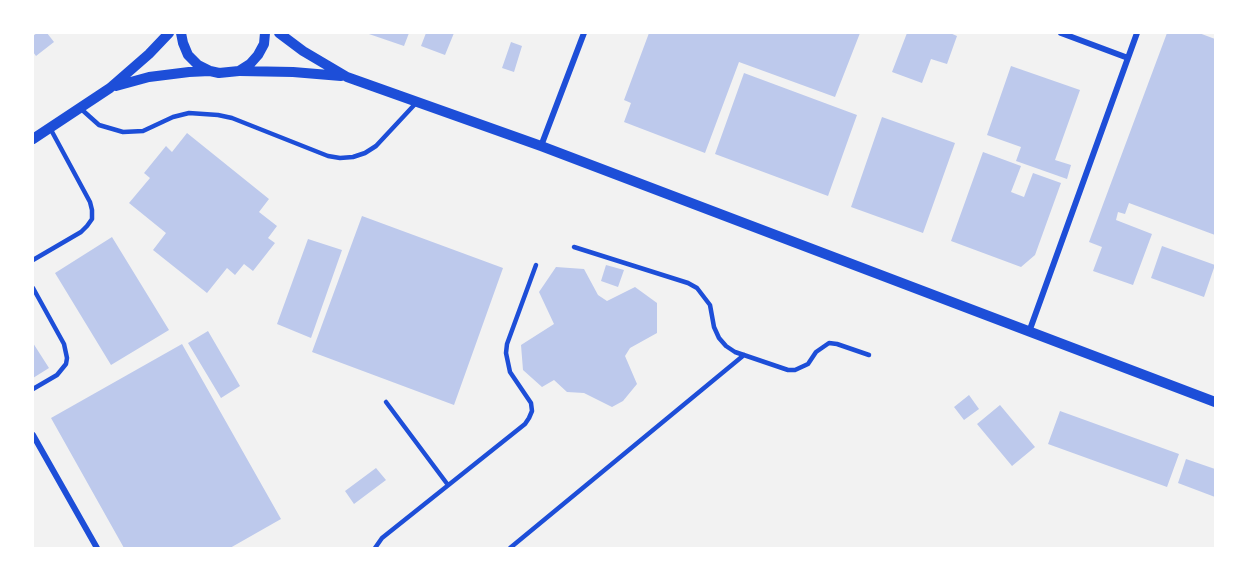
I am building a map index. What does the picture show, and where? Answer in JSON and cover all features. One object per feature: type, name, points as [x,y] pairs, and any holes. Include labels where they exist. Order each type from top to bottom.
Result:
[{"type":"street","points":[[33,139],[110,88],[143,60],[169,33]]},
{"type":"street","points":[[181,33],[188,55],[198,65],[210,71]]},
{"type":"street","points":[[239,71],[258,55],[264,44],[265,33]]},
{"type":"street","points":[[279,33],[303,51],[347,77],[541,146],[1215,402]]},
{"type":"street","points":[[541,146],[584,33]]},
{"type":"street","points":[[1061,33],[1128,58]]},
{"type":"street","points":[[1029,332],[1137,33]]},
{"type":"street","points":[[110,88],[149,77],[210,71],[293,72],[347,77]]},
{"type":"street","points":[[33,435],[97,548]]},
{"type":"lane","points":[[80,108],[88,118],[99,125],[123,132],[143,131],[172,117],[189,113],[218,115],[232,118],[328,156],[340,158],[353,157],[376,146],[418,102]]},
{"type":"lane","points":[[33,260],[81,232],[92,219],[90,202],[50,128]]},
{"type":"lane","points":[[574,247],[688,283],[697,288],[710,305],[714,327],[719,338],[726,346],[744,355],[788,370],[795,370],[808,363],[816,352],[829,343],[869,355]]},
{"type":"lane","points":[[375,548],[382,538],[530,418],[531,404],[510,372],[506,353],[507,344],[536,265]]},
{"type":"lane","points":[[33,288],[64,344],[67,358],[66,364],[57,375],[33,388]]},
{"type":"lane","points":[[510,548],[744,355]]},
{"type":"lane","points":[[386,402],[448,485]]},
{"type":"building","points":[[37,33],[47,33],[54,42],[36,56],[33,52],[33,36]]},
{"type":"building","points":[[366,33],[409,33],[404,46]]},
{"type":"building","points":[[426,33],[454,33],[445,55],[421,46]]},
{"type":"building","points":[[649,33],[860,33],[835,97],[739,62],[705,153],[624,122],[631,103],[624,100]]},
{"type":"building","points":[[907,33],[950,33],[957,36],[947,64],[931,59],[922,83],[892,72]]},
{"type":"building","points":[[1167,33],[1199,33],[1215,39],[1215,235],[1129,203],[1125,214],[1118,212],[1116,220],[1152,234],[1133,285],[1093,271],[1102,247],[1089,242]]},
{"type":"building","points":[[511,42],[522,46],[514,72],[502,68]]},
{"type":"building","points":[[1011,66],[1080,90],[1055,160],[1071,165],[1067,179],[1016,161],[1021,147],[987,135]]},
{"type":"building","points":[[744,73],[857,115],[828,196],[715,154]]},
{"type":"building","points":[[882,117],[955,143],[923,233],[851,207]]},
{"type":"building","points":[[187,133],[269,199],[259,212],[277,226],[268,238],[275,243],[253,271],[244,264],[235,275],[227,268],[207,293],[153,250],[166,233],[129,203],[150,178],[144,173],[166,146],[172,152]]},
{"type":"building","points":[[983,152],[1021,166],[1011,192],[1024,197],[1033,173],[1061,183],[1035,255],[1021,267],[951,241]]},
{"type":"building","points":[[362,216],[503,268],[454,405],[312,352]]},
{"type":"building","points":[[112,237],[169,330],[111,365],[55,273]]},
{"type":"building","points":[[308,239],[342,250],[311,338],[277,324]]},
{"type":"building","points":[[1162,246],[1215,265],[1204,297],[1151,278]]},
{"type":"building","points":[[606,265],[624,270],[618,287],[601,281]]},
{"type":"building","points":[[556,267],[584,269],[598,295],[607,301],[635,287],[657,303],[657,333],[630,348],[625,356],[637,384],[623,401],[612,407],[584,393],[567,392],[554,380],[542,387],[523,370],[521,345],[554,324],[539,292]]},
{"type":"building","points":[[208,331],[240,386],[221,398],[188,343]]},
{"type":"building","points":[[33,343],[49,368],[33,378]]},
{"type":"building","points":[[182,344],[281,519],[230,548],[124,548],[51,418]]},
{"type":"building","points":[[969,395],[979,409],[964,420],[954,407]]},
{"type":"building","points":[[1000,405],[1035,447],[1012,466],[977,424]]},
{"type":"building","points":[[1060,411],[1179,454],[1167,487],[1048,444]]},
{"type":"building","points":[[1186,459],[1215,469],[1215,497],[1178,483]]},
{"type":"building","points":[[376,468],[386,480],[354,504],[345,491]]}]
